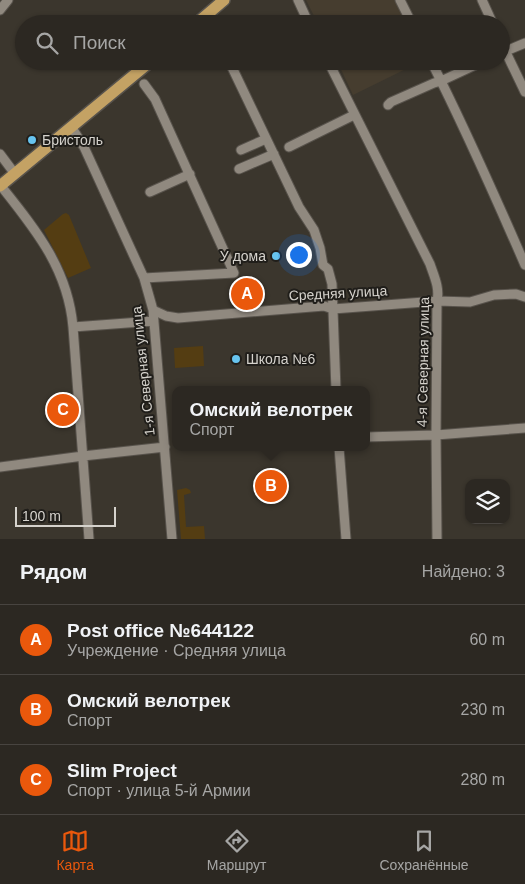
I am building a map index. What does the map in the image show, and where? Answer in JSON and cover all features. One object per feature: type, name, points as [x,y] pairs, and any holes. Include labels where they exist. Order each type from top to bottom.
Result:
[{"type":"main road","points":[[212,15],[224,0]]},
{"type":"main road","points":[[0,186],[140,70]]},
{"type":"street","points":[[0,10],[8,0]]},
{"type":"street","points":[[298,0],[305,15]]},
{"type":"street","points":[[400,0],[408,15]]},
{"type":"street","points":[[482,0],[489,15]]},
{"type":"street","points":[[510,49],[525,43]]},
{"type":"street","points":[[510,63],[525,92]]},
{"type":"street","points":[[234,70],[299,207],[314,230],[324,265],[328,269],[332,284],[336,386]]},
{"type":"street","name":"4-я Северная улица","points":[[332,70],[430,264],[436,281],[438,293],[437,539]]},
{"type":"street","points":[[436,70],[479,160],[525,264]]},
{"type":"street","points":[[388,104],[465,70]]},
{"type":"street","points":[[144,84],[155,100],[234,273],[144,278]]},
{"type":"street","points":[[289,147],[354,115]]},
{"type":"street","name":"1-я Северная улица","points":[[72,128],[84,147],[144,278],[153,310],[172,539]]},
{"type":"street","points":[[241,150],[266,139]]},
{"type":"street","points":[[0,154],[15,174]]},
{"type":"street","points":[[239,169],[274,154]]},
{"type":"street","points":[[150,192],[190,174]]},
{"type":"street","points":[[0,186],[36,231],[58,271],[68,295],[73,327],[89,539]]},
{"type":"street","name":"Средняя улица","points":[[153,310],[166,316],[178,318],[324,306],[332,309],[437,301],[470,302],[494,295],[516,294],[525,297]]},
{"type":"street","points":[[73,327],[154,321]]},
{"type":"street","points":[[370,437],[436,435],[525,428]]},
{"type":"street","points":[[0,467],[165,447]]},
{"type":"street","points":[[339,451],[346,539]]},
{"type":"shaded area","points":[[306,0],[396,0],[404,15],[314,15]]},
{"type":"shaded area","points":[[341,70],[404,70],[353,95]]},
{"type":"shaded area","points":[[66,213],[69,215],[91,268],[68,278],[44,230]]},
{"type":"shaded area","points":[[203,346],[204,366],[175,368],[174,348]]},
{"type":"shaded area","points":[[186,488],[191,493],[184,495],[186,527],[204,526],[205,539],[181,539],[177,490]]},
{"type":"place","name":"Бристоль","points":[[32,140]]},
{"type":"place","name":"У дома","points":[[276,256]]},
{"type":"place","name":"Post office №644122","points":[[247,294]]},
{"type":"place","name":"Школа №6","points":[[236,359]]},
{"type":"place","name":"Slim Project","points":[[63,410]]},
{"type":"place","name":"Омский велотрек","points":[[271,486]]}]
